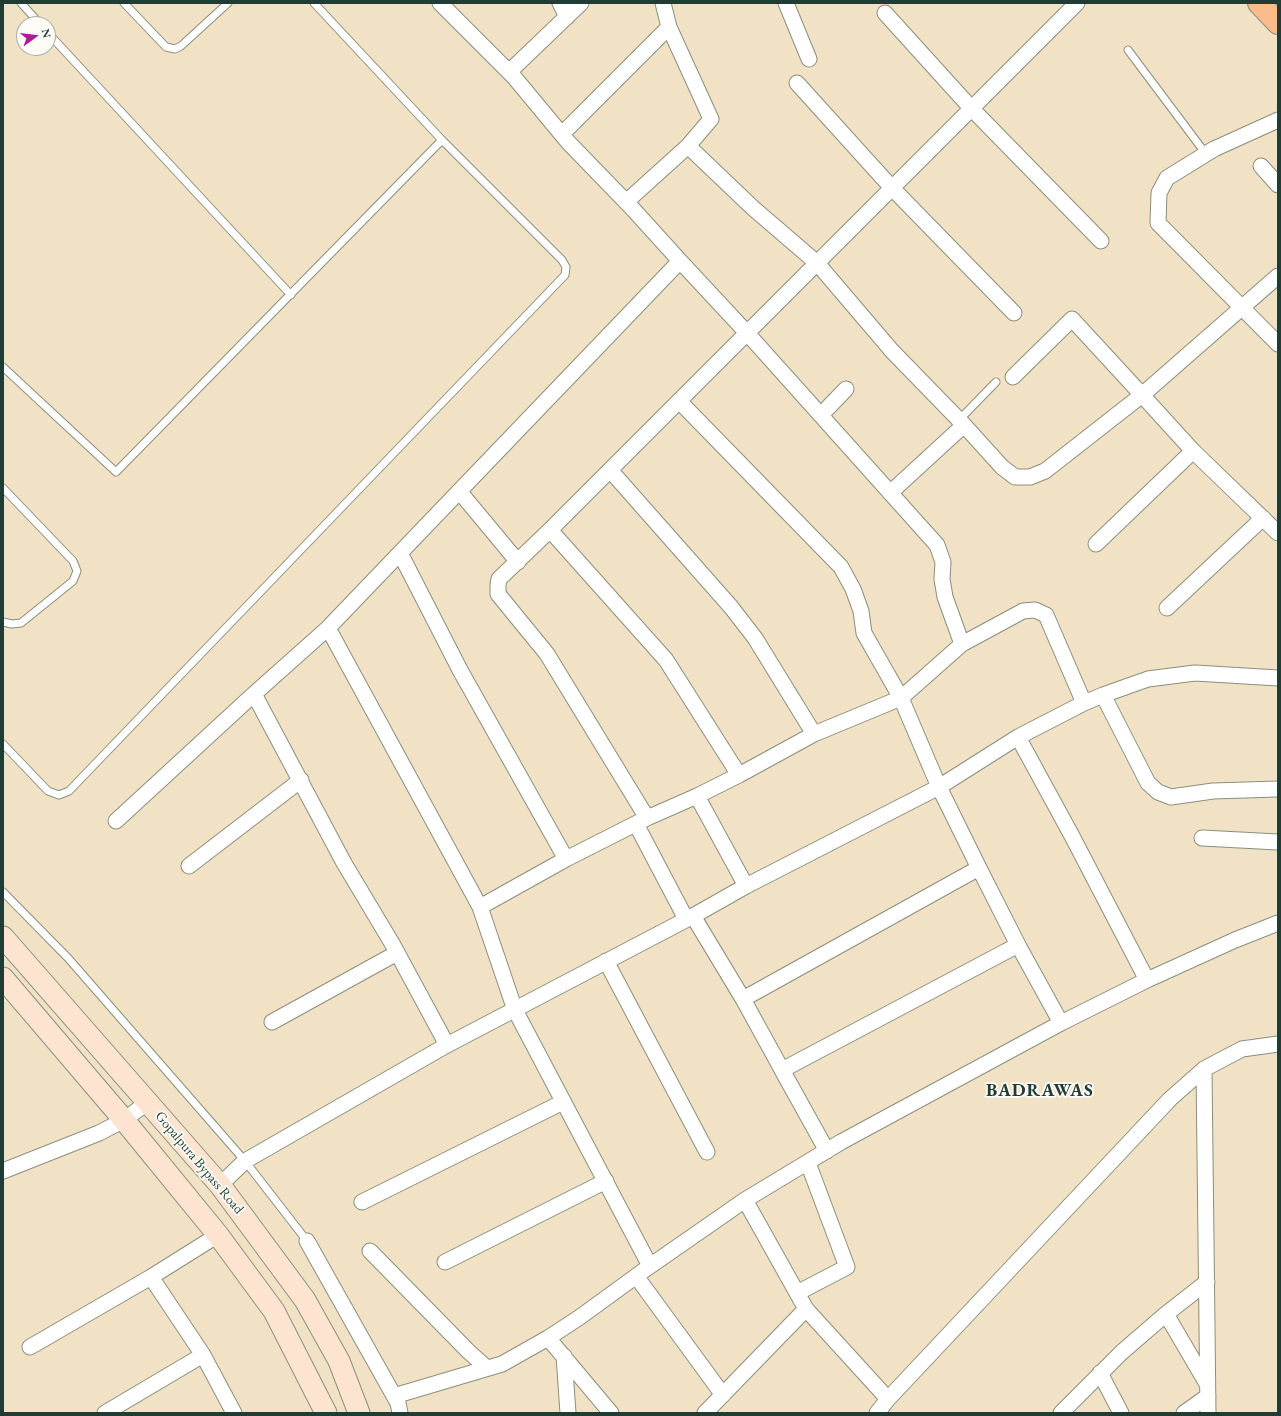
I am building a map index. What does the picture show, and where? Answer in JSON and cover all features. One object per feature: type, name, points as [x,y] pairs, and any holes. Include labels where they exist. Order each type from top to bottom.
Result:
[{"type":"highway","points":[[1259,3],[1278,23]]},
{"type":"street","points":[[440,3],[509,72],[562,134],[747,332],[937,545],[943,562],[942,579],[945,597],[962,644]]},
{"type":"street","points":[[560,3],[567,17]]},
{"type":"street","points":[[509,72],[581,3]]},
{"type":"street","points":[[626,202],[688,146],[710,120],[669,27],[662,3]]},
{"type":"street","points":[[786,3],[809,59]]},
{"type":"street","points":[[828,1151],[743,999],[690,917],[641,821],[547,654],[498,594],[499,579],[518,562],[1075,4]]},
{"type":"street","points":[[885,13],[971,108],[1101,241]]},
{"type":"street","points":[[562,134],[669,27]]},
{"type":"street","points":[[797,83],[892,188],[1014,313]]},
{"type":"street","points":[[1278,120],[1214,149],[1167,178],[1159,193],[1158,223],[1278,344]]},
{"type":"street","points":[[688,146],[753,208],[816,263],[892,351],[961,422],[1002,467],[1015,477],[1030,477],[1045,471],[1142,396],[1278,276]]},
{"type":"street","points":[[1261,166],[1278,184]]},
{"type":"street","points":[[116,821],[328,628],[680,261]]},
{"type":"street","points":[[1013,377],[1072,319],[1193,451],[1278,533]]},
{"type":"street","points":[[821,416],[846,390]]},
{"type":"street","points":[[679,401],[841,568],[853,589],[861,611],[864,633],[901,698],[939,787],[1018,945],[1061,1023]]},
{"type":"street","points":[[890,493],[961,422]]},
{"type":"street","points":[[1096,544],[1193,451]]},
{"type":"street","points":[[610,470],[731,607],[755,638],[814,734]]},
{"type":"street","points":[[459,491],[518,562]]},
{"type":"street","points":[[1167,608],[1263,518]]},
{"type":"street","points":[[550,530],[666,660],[739,775]]},
{"type":"street","points":[[400,552],[460,670],[566,859]]},
{"type":"street","points":[[480,907],[566,859],[641,821],[739,775],[814,734],[901,698],[962,644],[1022,611],[1035,610],[1046,615],[1084,703]]},
{"type":"street","points":[[328,628],[480,907],[515,1010],[650,1266]]},
{"type":"street","points":[[220,1185],[246,1161],[447,1045],[746,886],[939,787],[1018,737],[1084,703],[1148,679],[1195,673],[1278,678]]},
{"type":"street","points":[[254,694],[344,863],[397,953],[447,1045]]},
{"type":"street","points":[[1103,695],[1148,783],[1158,792],[1171,797],[1213,791],[1278,789]]},
{"type":"street","points":[[1018,737],[1072,836],[1147,980]]},
{"type":"street","points":[[189,866],[300,780]]},
{"type":"street","points":[[697,796],[746,886]]},
{"type":"street","points":[[1202,838],[1278,842]]},
{"type":"street","points":[[743,999],[979,868]]},
{"type":"street","points":[[394,1396],[502,1364],[548,1338],[580,1317],[745,1200],[841,1142],[1061,1023],[1147,980],[1235,940],[1278,923]]},
{"type":"street","name":"Gopalpura Bypass Road","points":[[3,937],[220,1185],[305,1300],[339,1361],[359,1413]]},
{"type":"street","points":[[782,1070],[1018,945]]},
{"type":"street","points":[[272,1022],[397,953]]},
{"type":"street","points":[[606,961],[707,1152]]},
{"type":"street","points":[[3,978],[124,1120],[218,1235],[274,1311],[326,1413]]},
{"type":"street","points":[[876,1413],[1170,1099],[1204,1069],[1242,1049],[1278,1044]]},
{"type":"street","points":[[1204,1069],[1208,1413]]},
{"type":"street","points":[[3,1171],[99,1133],[124,1120],[148,1102]]},
{"type":"street","points":[[362,1202],[563,1102]]},
{"type":"street","points":[[797,1292],[847,1267],[808,1163]]},
{"type":"street","points":[[445,1262],[606,1182]]},
{"type":"street","points":[[745,1200],[806,1309],[888,1399]]},
{"type":"street","points":[[30,1347],[151,1277],[218,1235]]},
{"type":"street","points":[[307,1241],[398,1403],[400,1413]]},
{"type":"street","points":[[370,1251],[469,1352],[487,1368]]},
{"type":"street","points":[[636,1276],[723,1395]]},
{"type":"street","points":[[151,1277],[203,1355],[234,1413]]},
{"type":"street","points":[[1061,1413],[1122,1352],[1166,1314],[1207,1282]]},
{"type":"street","points":[[705,1413],[806,1309]]},
{"type":"street","points":[[1166,1314],[1208,1390]]},
{"type":"street","points":[[548,1338],[612,1413]]},
{"type":"street","points":[[105,1413],[203,1355]]},
{"type":"street","points":[[564,1356],[568,1413]]},
{"type":"street","points":[[1100,1373],[1121,1413]]},
{"type":"street","points":[[1184,1413],[1208,1390]]},
{"type":"lane","points":[[21,3],[33,16]]},
{"type":"lane","points":[[124,3],[166,47],[175,49],[181,46],[228,3]]},
{"type":"lane","points":[[3,744],[48,791],[59,795],[69,791],[565,275],[566,267],[562,260],[442,140],[314,3]]},
{"type":"lane","points":[[56,42],[291,295]]},
{"type":"lane","points":[[1128,50],[1206,154]]},
{"type":"lane","points":[[3,367],[116,472],[442,140]]},
{"type":"lane","points":[[961,422],[996,382]]},
{"type":"lane","points":[[3,488],[73,560],[77,571],[73,581],[21,623],[12,624],[3,622]]},
{"type":"lane","points":[[3,892],[68,958],[246,1161],[307,1241]]},
{"type":"district","name":"BADRAWAS","points":[[1040,1091]]}]
